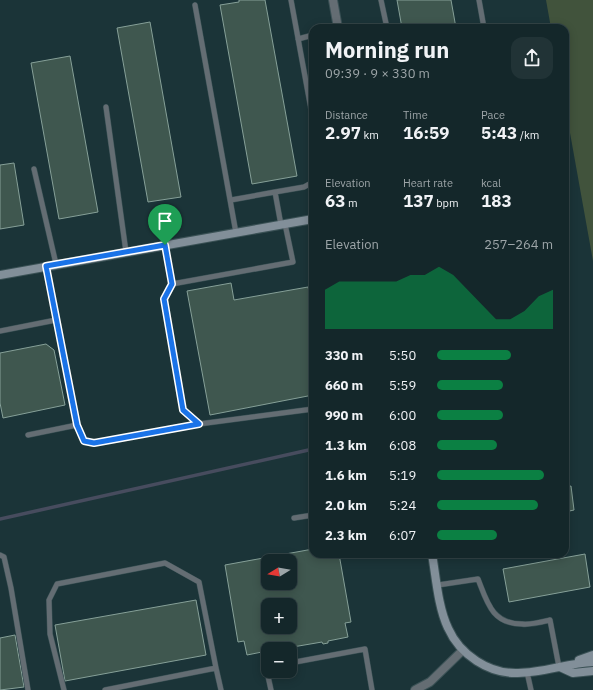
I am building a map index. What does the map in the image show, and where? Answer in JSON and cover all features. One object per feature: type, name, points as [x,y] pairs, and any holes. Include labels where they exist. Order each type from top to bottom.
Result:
[{"type":"street","points":[[333,0],[337,24]]},
{"type":"street","points":[[0,275],[309,220]]},
{"type":"street","points":[[433,558],[443,614],[448,628],[455,641],[474,660],[489,668],[504,672],[527,672],[593,662]]},
{"type":"street","points":[[415,690],[430,682],[463,650]]},
{"type":"street","points":[[559,667],[593,654]]},
{"type":"street","points":[[559,667],[573,673],[593,671]]},
{"type":"lane","points":[[291,0],[309,100]]},
{"type":"lane","points":[[381,0],[386,24]]},
{"type":"lane","points":[[479,0],[483,24]]},
{"type":"lane","points":[[195,5],[236,233]]},
{"type":"lane","points":[[298,38],[309,36]]},
{"type":"lane","points":[[106,107],[126,252]]},
{"type":"lane","points":[[34,169],[56,264]]},
{"type":"lane","points":[[230,200],[304,188],[309,185]]},
{"type":"lane","points":[[172,284],[293,262],[275,192]]},
{"type":"lane","points":[[165,245],[172,284],[164,299],[183,410],[199,424]]},
{"type":"lane","points":[[46,266],[77,425],[84,441],[94,443],[199,424],[309,410]]},
{"type":"lane","points":[[0,331],[56,320]]},
{"type":"lane","points":[[28,435],[77,425]]},
{"type":"lane","points":[[294,518],[309,516]]},
{"type":"lane","points":[[0,555],[4,557],[11,588],[28,690]]},
{"type":"lane","points":[[64,690],[50,634],[49,600],[57,584],[164,563],[199,582],[221,690]]},
{"type":"lane","points":[[438,585],[478,579],[487,604],[501,620],[522,624],[550,620],[559,667]]},
{"type":"lane","points":[[297,661],[365,649],[372,690]]},
{"type":"lane","points":[[105,690],[216,668]]},
{"type":"lane","points":[[527,672],[531,690]]},
{"type":"lane","points":[[268,678],[271,690]]},
{"type":"green space","points":[[546,0],[593,0],[593,261],[569,127],[569,24],[550,24]]},
{"type":"building","points":[[239,0],[265,0],[297,176],[252,184],[220,5],[239,2]]},
{"type":"building","points":[[397,0],[451,0],[455,24],[401,24]]},
{"type":"building","points":[[150,22],[181,197],[148,202],[117,28]]},
{"type":"building","points":[[70,56],[98,212],[59,219],[31,63]]},
{"type":"building","points":[[14,163],[24,225],[0,229],[0,165]]},
{"type":"building","points":[[231,283],[234,300],[308,287],[309,396],[210,415],[187,291]]},
{"type":"building","points":[[46,344],[54,350],[65,405],[3,418],[0,403],[0,353]]},
{"type":"building","points":[[569,486],[571,486],[574,510],[569,511]]},
{"type":"building","points":[[309,550],[309,558],[340,558],[351,622],[345,623],[348,637],[328,641],[328,643],[323,644],[322,642],[297,646],[297,642],[261,642],[261,652],[247,655],[244,641],[238,642],[225,565],[261,558],[261,590],[297,590],[297,554],[286,554]]},
{"type":"building","points":[[585,554],[590,587],[509,602],[503,569]]},
{"type":"building","points":[[196,600],[206,655],[65,681],[55,625]]},
{"type":"building","points":[[15,635],[24,687],[0,690],[0,638]]},
{"type":"waterway","points":[[0,519],[309,450]]},
{"type":"route","points":[[165,245],[172,284],[164,299],[183,410],[199,424],[94,443],[84,441],[77,425],[46,266],[165,245]]}]
